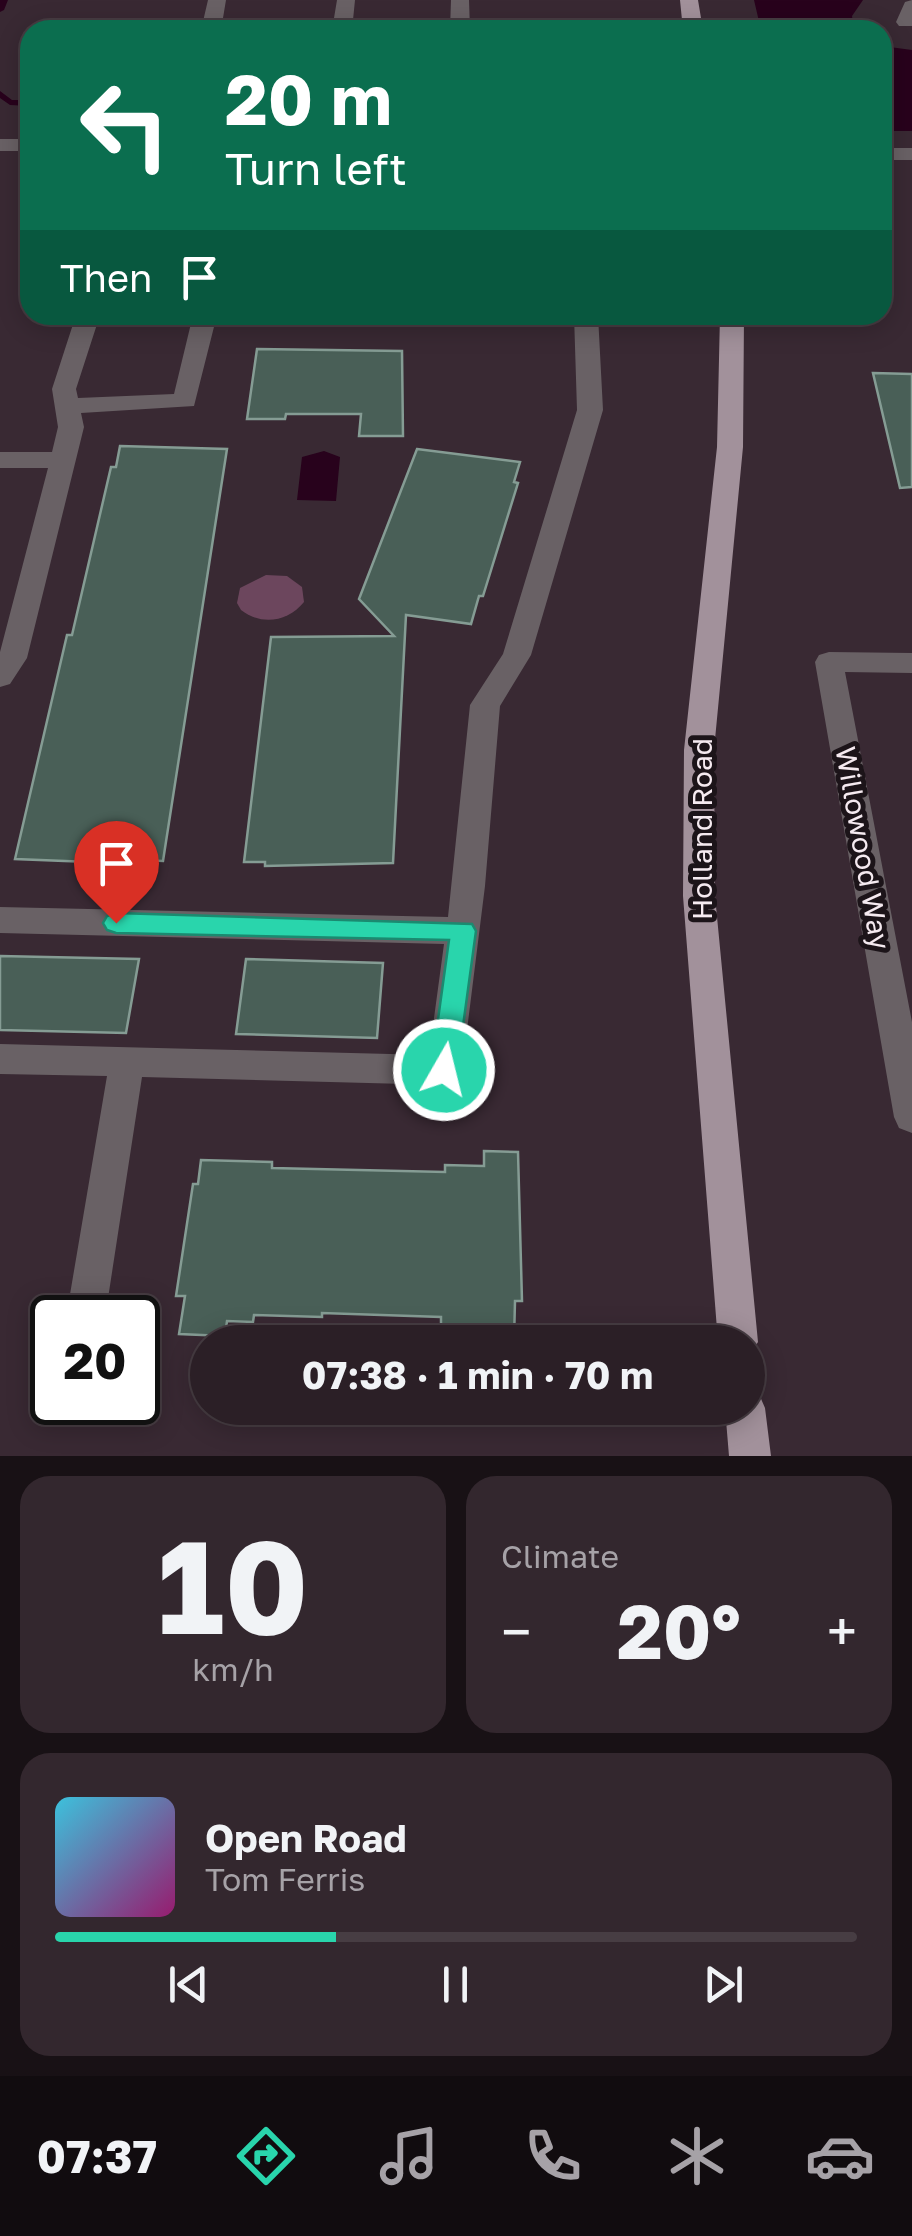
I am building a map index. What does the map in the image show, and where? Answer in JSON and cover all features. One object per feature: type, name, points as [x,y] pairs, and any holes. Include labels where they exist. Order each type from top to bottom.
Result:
[{"type":"main road","name":"Holland Road","points":[[732,325],[730,447],[699,750],[699,896],[737,1325]]},
{"type":"main road","points":[[747,1425],[750,1456]]},
{"type":"street","points":[[0,677],[13,658],[71,427],[64,388],[85,325]]},
{"type":"street","points":[[67,406],[185,402],[203,325]]},
{"type":"street","points":[[0,1059],[444,1070],[463,931],[484,705],[517,655],[592,402],[587,325]]},
{"type":"street","points":[[0,460],[63,460]]},
{"type":"street","name":"Willowood Way","points":[[912,664],[829,662],[912,1117]]},
{"type":"street","points":[[0,920],[463,931]]},
{"type":"street","points":[[89,1295],[127,1062]]},
{"type":"shaded area","points":[[754,0],[863,0],[853,20],[759,20]]},
{"type":"shaded area","points":[[892,47],[912,50],[912,131],[892,131]]},
{"type":"shaded area","points":[[324,451],[340,457],[336,501],[297,500],[302,457]]},
{"type":"shaded area","points":[[266,575],[287,576],[302,587],[304,602],[298,609],[274,620],[257,618],[241,610],[237,603],[240,588]]},
{"type":"building","points":[[257,349],[402,351],[403,436],[359,436],[361,414],[286,414],[285,419],[247,419]]},
{"type":"building","points":[[873,373],[912,374],[912,487],[900,488]]},
{"type":"building","points":[[120,446],[227,449],[163,861],[140,860],[140,864],[15,859],[67,635],[72,635],[111,467],[116,467]]},
{"type":"building","points":[[417,449],[520,462],[514,482],[518,483],[471,624],[406,615],[393,863],[265,866],[265,862],[244,862],[271,637],[394,636],[359,599]]},
{"type":"building","points":[[0,956],[139,959],[126,1033],[0,1030]]},
{"type":"building","points":[[246,959],[383,963],[377,1038],[236,1034]]},
{"type":"building","points":[[484,1151],[518,1152],[522,1301],[515,1301],[514,1325],[441,1325],[441,1317],[322,1313],[322,1317],[254,1315],[253,1322],[190,1325],[190,1334],[179,1334],[185,1296],[176,1296],[193,1184],[198,1184],[201,1160],[272,1162],[272,1168],[445,1172],[445,1165],[484,1166]]},
{"type":"waterway","points":[[0,10],[4,0]]},
{"type":"waterway","points":[[0,94],[10,102],[20,102]]},
{"type":"route","points":[[116,923],[463,931],[444,1070]]}]
